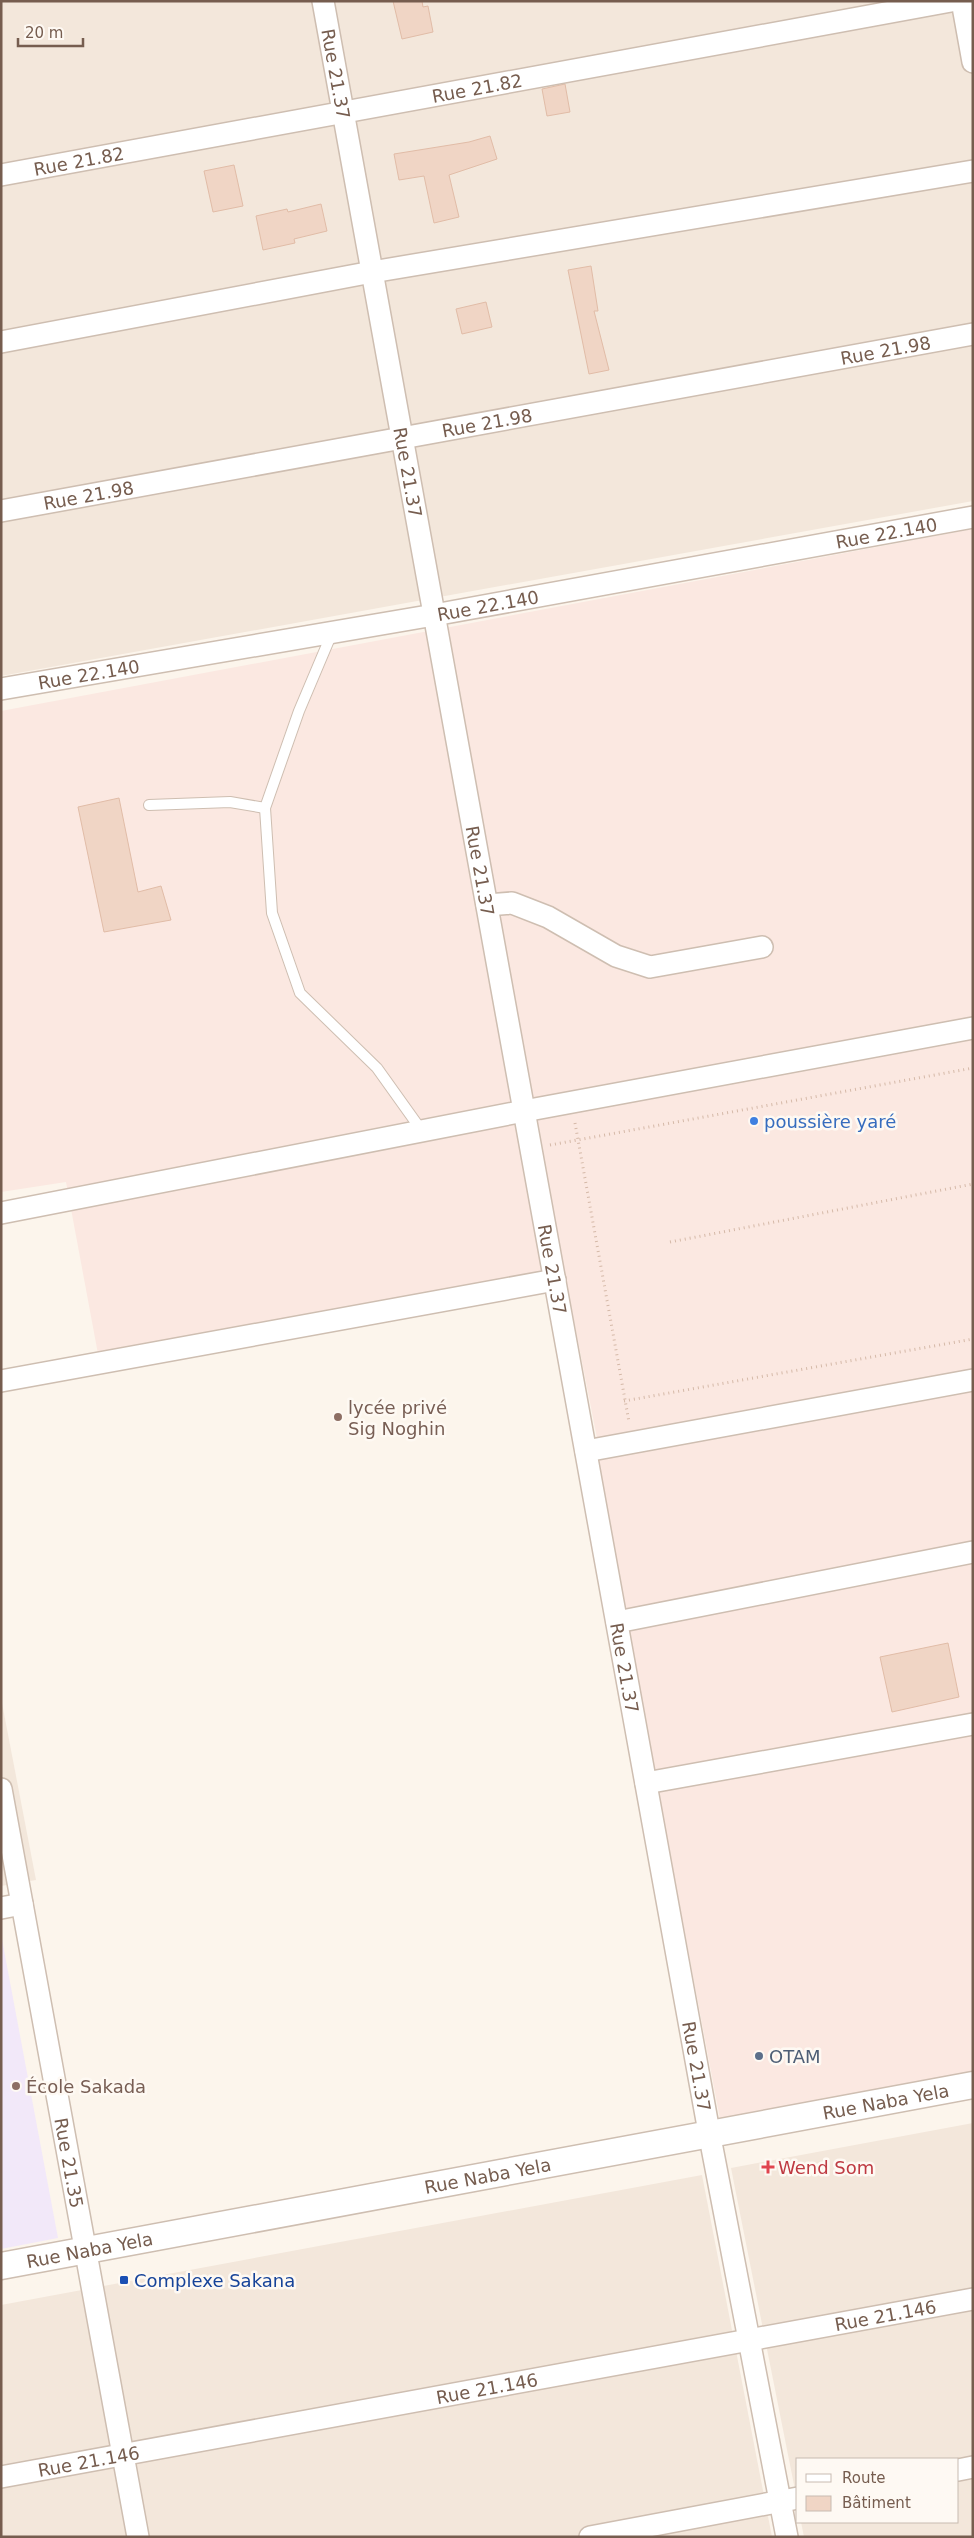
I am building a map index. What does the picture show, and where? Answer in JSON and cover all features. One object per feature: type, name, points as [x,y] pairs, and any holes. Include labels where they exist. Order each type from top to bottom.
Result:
[{"type":"street","name":"Rue 21.37","points":[[323,1],[710,2132],[749,2338],[789,2500],[787,2537]]},
{"type":"street","name":"Rue 21.82","points":[[1,175],[952,1]]},
{"type":"street","points":[[962,1],[973,62]]},
{"type":"street","points":[[1,342],[372,272],[973,171]]},
{"type":"street","name":"Rue 21.98","points":[[1,511],[973,334]]},
{"type":"street","name":"Rue 22.140","points":[[1,689],[434,615],[973,517]]},
{"type":"street","points":[[487,905],[512,903],[540,913],[616,956],[650,968],[762,947]]},
{"type":"street","points":[[1,1213],[524,1111],[973,1028]]},
{"type":"street","points":[[1,1381],[555,1280]]},
{"type":"street","points":[[586,1451],[973,1380]]},
{"type":"street","points":[[616,1622],[973,1552]]},
{"type":"street","points":[[646,1783],[973,1724]]},
{"type":"street","name":"Rue 21.35","points":[[1,1789],[12,1906],[84,2250],[138,2537]]},
{"type":"street","name":"Rue Naba Yela","points":[[1,2266],[973,2084]]},
{"type":"street","name":"Rue 21.146","points":[[1,2476],[749,2338],[973,2299]]},
{"type":"street","points":[[959,2470],[973,2467]]},
{"type":"street","points":[[590,2537],[789,2500]]},
{"type":"lane","points":[[332,632],[299,711],[265,808],[272,913],[300,992],[376,1068],[422,1131]]},
{"type":"lane","points":[[150,805],[230,802],[265,808]]},
{"type":"path","points":[[531,1148],[973,1068]]},
{"type":"path","points":[[572,1102],[624,1402],[633,1442]]},
{"type":"path","points":[[670,1242],[973,1184]]},
{"type":"path","points":[[624,1402],[973,1339]]},
{"type":"shaded area","points":[[1,1],[973,1],[973,501],[1,676]]},
{"type":"shaded area","points":[[973,529],[973,1371],[597,1438],[564,1270],[98,1354],[66,1182],[1,1192],[1,711]]},
{"type":"shaded area","points":[[973,1389],[973,2073],[720,2119],[595,1458]]},
{"type":"shaded area","points":[[1,1698],[36,1880],[1,1886]]},
{"type":"shaded area","name":"École Sakada","points":[[1,1934],[58,2238],[1,2249]]},
{"type":"shaded area","points":[[973,2123],[973,2537],[804,2537],[801,2523],[959,2523],[959,2458],[796,2458],[796,2495],[731,2168]]},
{"type":"shaded area","points":[[702,2175],[772,2537],[1,2537],[1,2305]]},
{"type":"building","points":[[393,1],[422,1],[423,7],[428,6],[433,32],[402,39]]},
{"type":"building","points":[[565,84],[570,112],[547,116],[542,89]]},
{"type":"building","points":[[490,136],[497,159],[449,175],[459,217],[434,223],[424,176],[399,180],[394,154],[469,142]]},
{"type":"building","points":[[234,165],[243,206],[213,212],[204,171]]},
{"type":"building","points":[[321,204],[327,231],[294,239],[295,243],[263,250],[256,216],[287,209],[288,212]]},
{"type":"building","points":[[591,266],[598,311],[594,311],[609,370],[589,374],[568,270]]},
{"type":"building","points":[[486,302],[492,327],[462,334],[456,309]]},
{"type":"building","points":[[119,798],[138,892],[161,886],[171,920],[104,932],[78,807]]},
{"type":"building","points":[[948,1643],[959,1697],[892,1712],[880,1657]]},
{"type":"place","name":"poussière yaré","points":[[754,1121]]},
{"type":"place","name":"lycée privé Sig Noghin","points":[[338,1417]]},
{"type":"place","name":"OTAM","points":[[759,2056]]},
{"type":"place","name":"École Sakada","points":[[16,2086]]},
{"type":"place","name":"Wend Som","points":[[768,2167]]},
{"type":"place","name":"Complexe Sakana","points":[[124,2280]]}]
